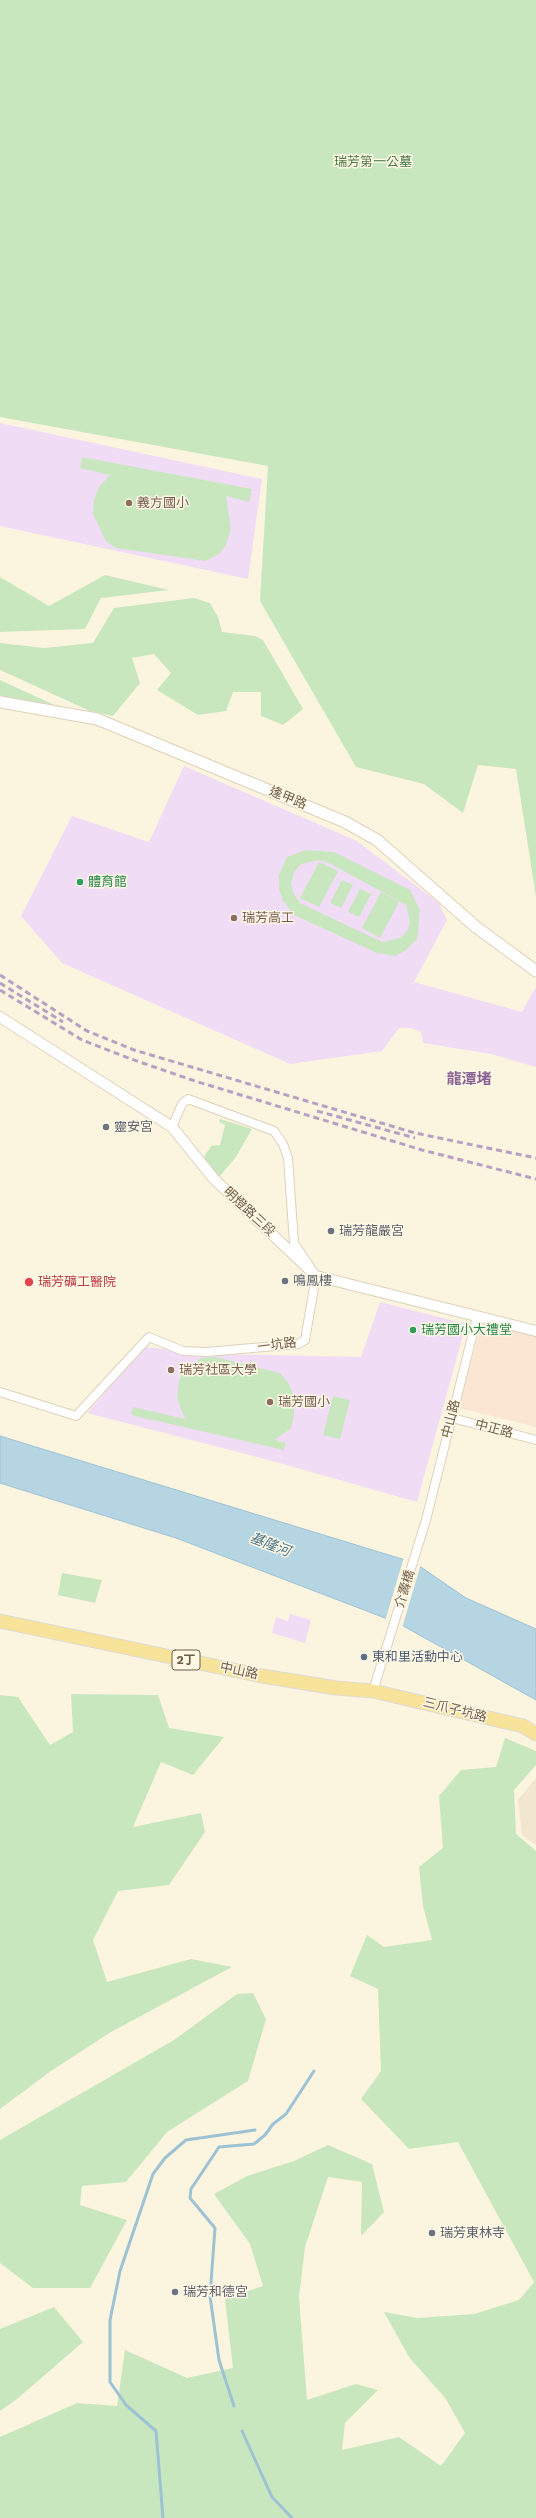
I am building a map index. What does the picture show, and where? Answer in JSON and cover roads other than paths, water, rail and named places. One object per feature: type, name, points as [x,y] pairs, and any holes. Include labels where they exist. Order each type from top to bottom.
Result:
[{"type":"main road","name":"逢甲路","points":[[0,702],[97,719],[352,825],[377,840],[476,927],[536,971]]},
{"type":"main road","name":"中山路","points":[[0,1621],[262,1676],[336,1688],[373,1691]]},
{"type":"main road","name":"三爪子坑路","points":[[373,1691],[523,1726],[536,1734]]},
{"type":"street","name":"明燈路三段","points":[[0,1017],[172,1127],[214,1179],[316,1276],[536,1332]]},
{"type":"street","points":[[172,1127],[182,1104],[188,1099],[274,1130],[283,1144],[288,1158],[294,1242],[316,1276]]},
{"type":"street","name":"一坑路","points":[[0,1392],[76,1416],[149,1337],[183,1351],[208,1352],[298,1344],[305,1340],[308,1334],[312,1290],[316,1276]]},
{"type":"street","name":"中山路","points":[[426,1520],[477,1317]]},
{"type":"street","name":"中正路","points":[[452,1418],[536,1440]]},
{"type":"street","name":"介壽橋","points":[[373,1691],[426,1520]]},
{"type":"water","name":"基隆河","points":[[0,1436],[415,1563],[466,1598],[536,1629],[536,1700],[398,1623],[176,1538],[0,1483]]},
{"type":"waterway","points":[[234,2406],[219,2360],[210,2296],[215,2228],[190,2198],[191,2189],[219,2147],[254,2144],[265,2135],[273,2124],[286,2114],[314,2071]]},
{"type":"waterway","points":[[163,2518],[156,2431],[126,2405],[110,2382],[110,2320],[120,2271],[153,2174],[165,2158],[186,2140],[255,2130]]},
{"type":"waterway","points":[[242,2431],[272,2497],[292,2518]]},
{"type":"railway","points":[[0,975],[87,1031],[134,1050],[415,1133],[536,1158]]},
{"type":"railway","points":[[0,983],[63,1022]]},
{"type":"railway","points":[[0,990],[82,1040],[131,1059],[195,1081],[422,1150],[536,1179]]},
{"type":"railway","points":[[317,1111],[415,1138]]},
{"type":"place","name":"義方國小","points":[[129,503]]},
{"type":"place","name":"體育館","points":[[80,882]]},
{"type":"place","name":"瑞芳高工","points":[[234,918]]},
{"type":"place","name":"靈安宮","points":[[106,1127]]},
{"type":"place","name":"瑞芳龍嚴宮","points":[[331,1231]]},
{"type":"place","name":"鳴鳳樓","points":[[285,1281]]},
{"type":"place","name":"瑞芳礦工醫院","points":[[29,1282]]},
{"type":"place","name":"瑞芳國小大禮堂","points":[[413,1330]]},
{"type":"place","name":"瑞芳社區大學","points":[[171,1370]]},
{"type":"place","name":"瑞芳國小","points":[[270,1402]]},
{"type":"place","name":"東和里活動中心","points":[[364,1657]]},
{"type":"place","name":"瑞芳東林寺","points":[[432,2233]]},
{"type":"place","name":"瑞芳和德宮","points":[[175,2292]]},
{"type":"district","name":"龍潭堵","points":[[469,1080]]},
{"type":"park label","name":"瑞芳第一公墓","points":[[373,162]]}]
